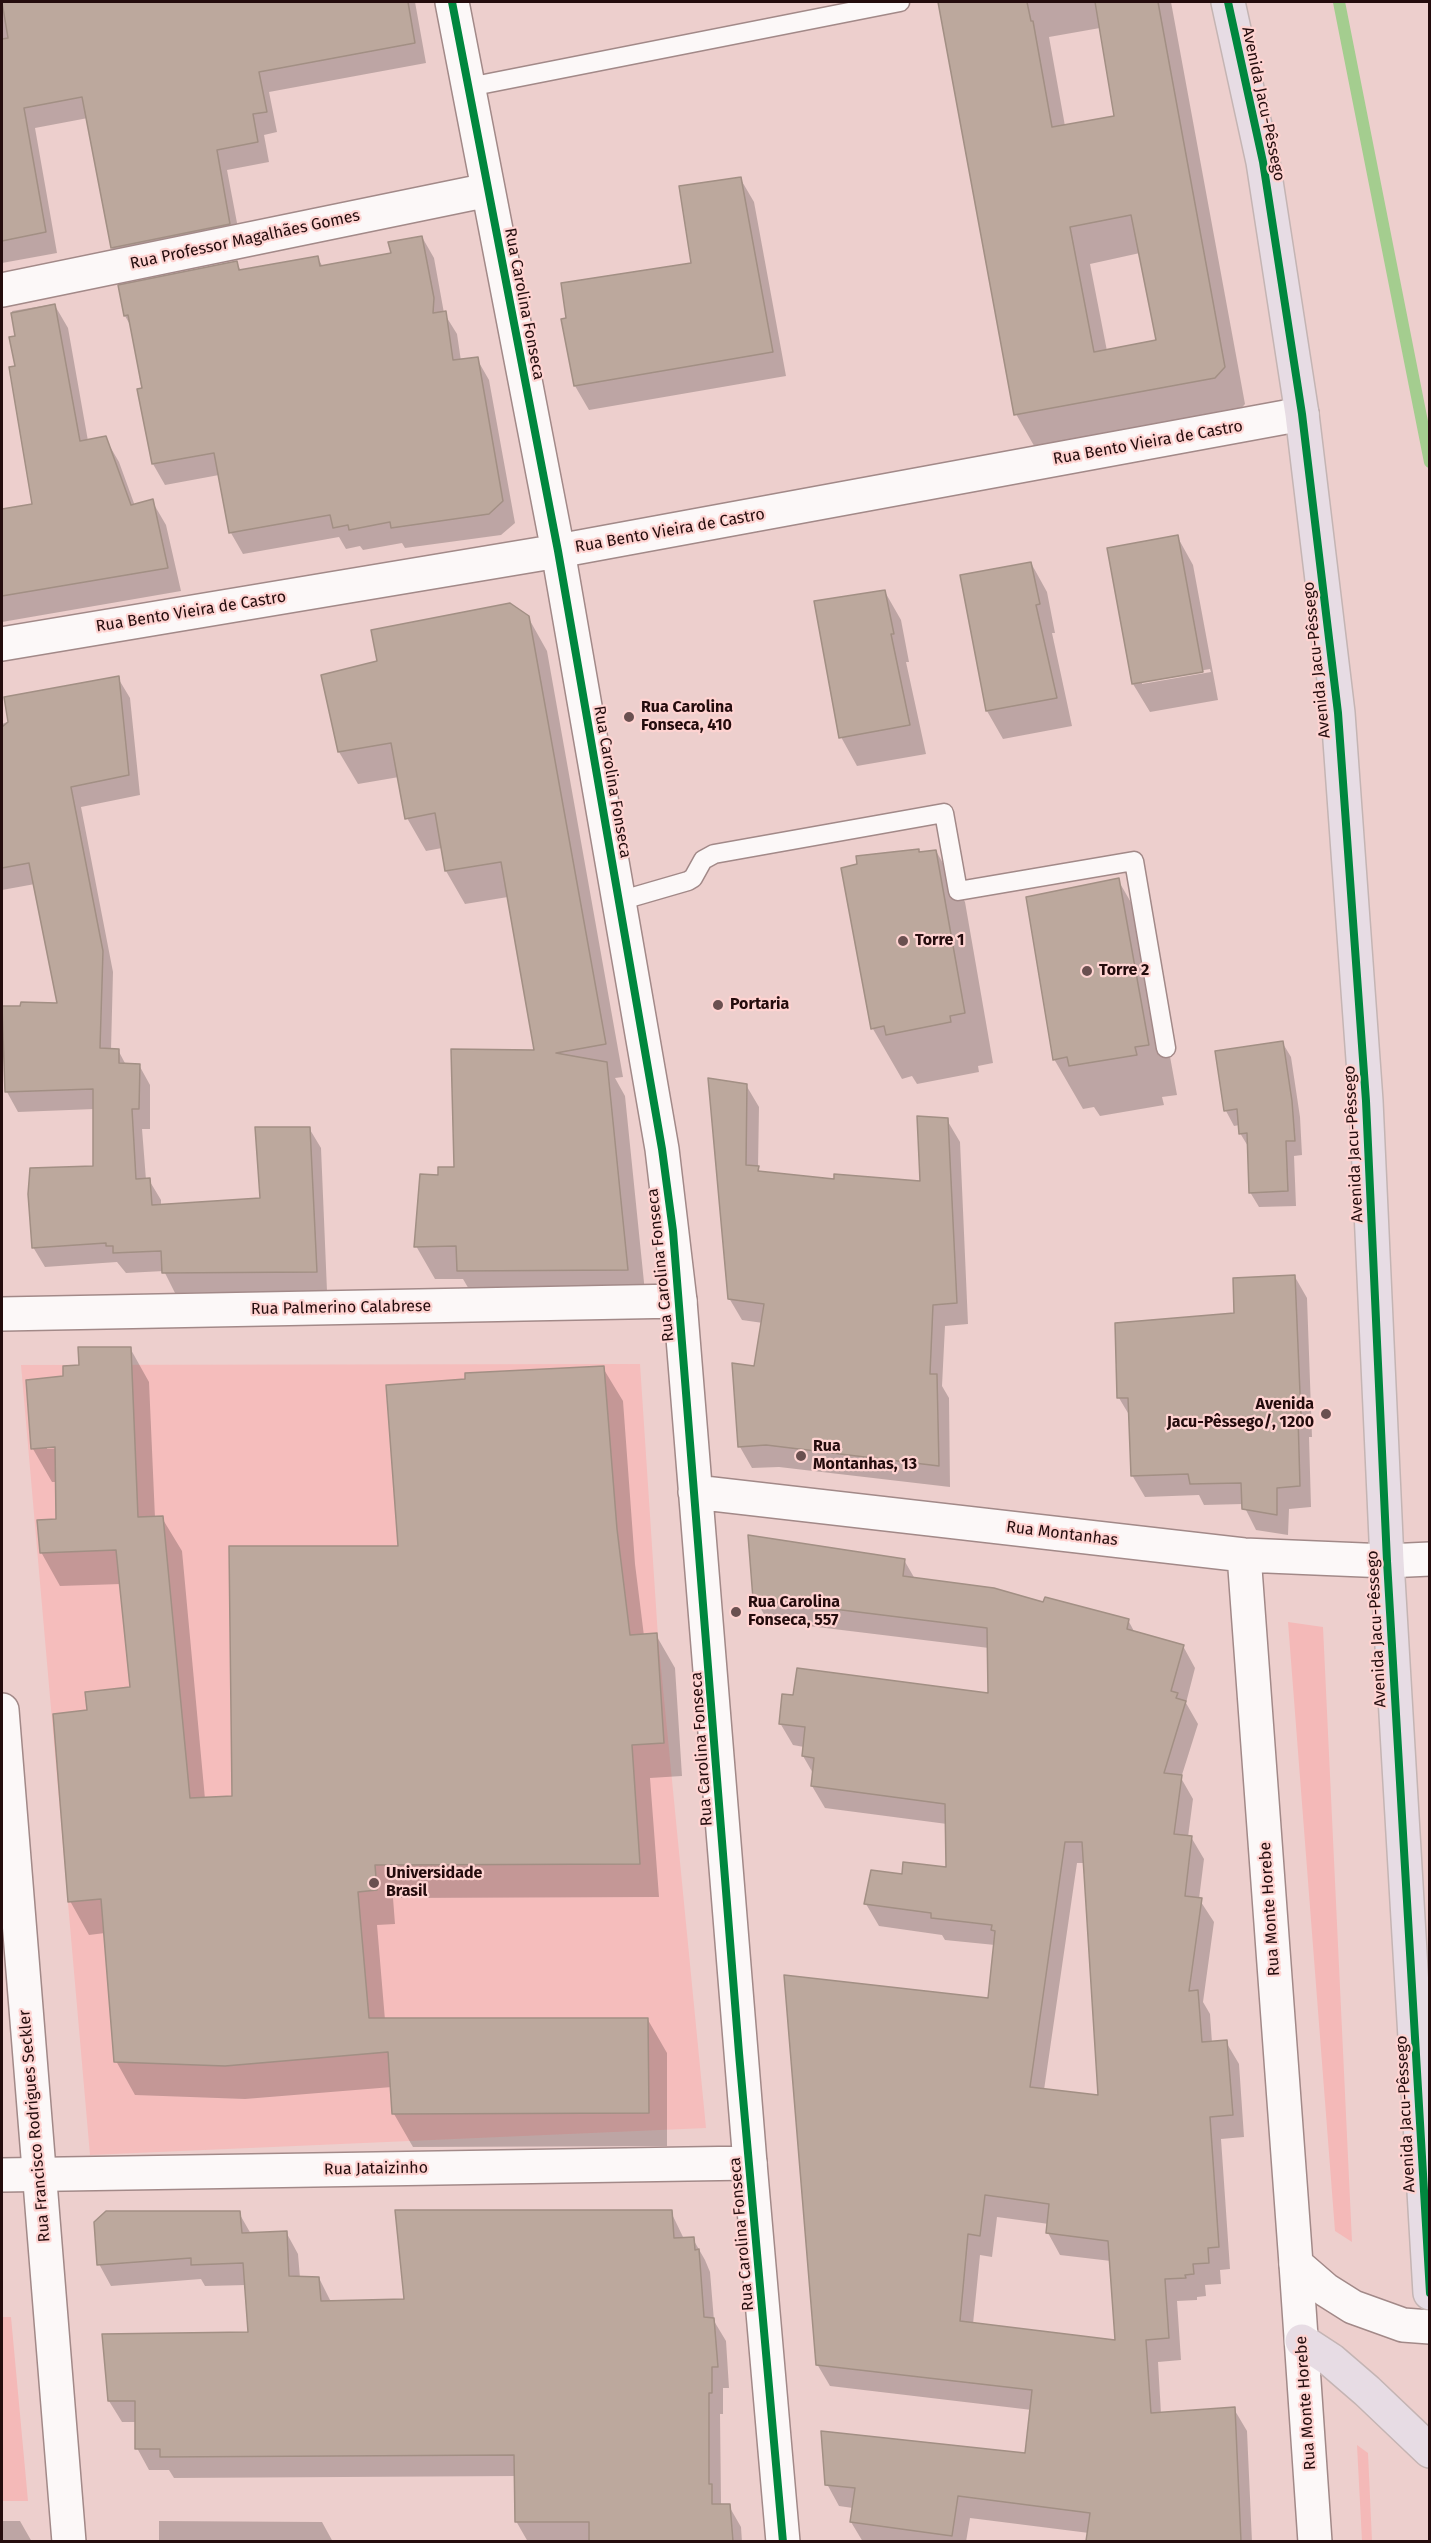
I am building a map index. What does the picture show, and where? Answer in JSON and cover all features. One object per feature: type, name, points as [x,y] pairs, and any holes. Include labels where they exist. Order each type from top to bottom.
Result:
[{"type":"highway","name":"Avenida Jacu-Pêssego","points":[[1228,2],[1263,162],[1302,414],[1339,725],[1366,1101],[1387,1561],[1430,2293]]},
{"type":"highway","points":[[1302,2341],[1331,2360],[1430,2451]]},
{"type":"street","name":"Rua Carolina Fonseca","points":[[452,2],[558,551],[662,1149],[680,1301],[783,2541]]},
{"type":"street","name":"Rua Professor Magalhães Gomes","points":[[2,290],[488,190]]},
{"type":"street","name":"Rua Bento Vieira de Castro","points":[[2,644],[558,551],[1302,414]]},
{"type":"street","name":"Rua Palmerino Calabrese","points":[[2,1314],[680,1301]]},
{"type":"street","name":"Rua Montanhas","points":[[695,1492],[1244,1555],[1387,1561],[1429,1559]]},
{"type":"street","name":"Rua Monte Horebe","points":[[1244,1555],[1315,2541]]},
{"type":"street","name":"Rua Francisco Rodrigues Seckler","points":[[2,1710],[5,1796],[40,2175],[69,2541]]},
{"type":"street","name":"Rua Jataizinho","points":[[2,2175],[750,2163]]},
{"type":"street","points":[[1296,2264],[1326,2290],[1353,2307],[1403,2325],[1430,2327]]},
{"type":"lane","points":[[469,87],[900,2]]},
{"type":"lane","points":[[619,901],[688,881],[693,878],[703,860],[714,854],[944,813],[958,891],[1134,861],[1166,1047]]},
{"type":"shaded area","name":"Universidade Brasil","points":[[640,1364],[658,1637],[706,2128],[90,2155],[21,1365]]},
{"type":"shaded area","points":[[1288,1622],[1323,1627],[1352,2242],[1335,2231]]},
{"type":"shaded area","points":[[2,2317],[11,2317],[28,2501],[2,2501]]},
{"type":"shaded area","points":[[1357,2445],[1368,2453],[1372,2541],[1362,2541]]},
{"type":"building","points":[[2,2],[408,2],[415,43],[259,72],[267,112],[253,114],[258,142],[217,150],[230,224],[111,248],[82,97],[24,108],[46,232],[2,241],[2,39],[8,38]]},
{"type":"building","points":[[938,2],[1027,2],[1031,21],[1033,21],[1052,127],[1114,116],[1095,2],[1158,2],[1225,367],[1215,378],[1014,415]],"holes":[[[1131,215],[1156,340],[1094,352],[1070,227]]]},
{"type":"building","points":[[741,177],[773,352],[574,386],[561,319],[566,318],[561,283],[691,263],[679,186]]},
{"type":"building","points":[[422,236],[434,298],[433,313],[446,311],[453,360],[478,357],[503,501],[489,514],[391,528],[390,522],[349,530],[348,525],[333,528],[330,515],[229,533],[214,453],[152,464],[137,389],[142,388],[128,315],[124,316],[118,285],[237,261],[239,270],[318,256],[320,266],[391,253],[388,242]]},
{"type":"building","points":[[55,304],[80,441],[106,436],[131,505],[153,499],[168,568],[2,596],[2,509],[32,504],[9,367],[15,366],[9,337],[15,336],[11,313]]},
{"type":"building","points":[[1178,535],[1203,672],[1132,684],[1107,548]]},
{"type":"building","points":[[1031,562],[1040,604],[1036,605],[1057,698],[986,711],[960,575]]},
{"type":"building","points":[[885,590],[894,634],[891,634],[910,725],[839,738],[814,601]]},
{"type":"building","points":[[510,603],[529,616],[606,1044],[556,1053],[607,1062],[628,1270],[457,1271],[456,1246],[414,1247],[420,1174],[438,1175],[438,1167],[454,1167],[451,1049],[534,1050],[501,862],[445,871],[435,813],[405,819],[391,743],[338,752],[321,675],[377,661],[371,630]]},
{"type":"building","points":[[119,676],[129,775],[71,787],[103,951],[100,1048],[119,1049],[119,1063],[140,1064],[139,1109],[132,1109],[136,1179],[150,1178],[152,1205],[260,1198],[255,1127],[310,1127],[317,1272],[162,1273],[161,1251],[113,1253],[113,1246],[106,1246],[106,1243],[32,1248],[28,1194],[30,1168],[93,1166],[93,1089],[5,1092],[2,1006],[20,1006],[21,1002],[57,1003],[29,863],[2,868],[2,727],[8,722],[4,697]]},
{"type":"building","name":"Torre 1","points":[[919,849],[919,852],[936,850],[965,1013],[950,1016],[951,1022],[886,1035],[884,1026],[871,1029],[841,868],[857,864],[856,856]]},
{"type":"building","name":"Torre 2","points":[[1119,878],[1149,1045],[1135,1047],[1137,1055],[1069,1066],[1067,1057],[1053,1060],[1026,897]]},
{"type":"building","points":[[1283,1041],[1295,1141],[1286,1141],[1288,1191],[1249,1193],[1247,1133],[1239,1134],[1237,1109],[1224,1111],[1215,1051]]},
{"type":"building","points":[[708,1078],[747,1084],[746,1165],[759,1166],[758,1171],[834,1179],[834,1174],[920,1181],[917,1116],[948,1118],[957,1303],[933,1305],[930,1374],[937,1374],[939,1466],[766,1445],[738,1447],[732,1363],[754,1366],[764,1304],[728,1299]]},
{"type":"building","points":[[1295,1275],[1301,1416],[1298,1416],[1300,1486],[1277,1488],[1277,1515],[1242,1509],[1241,1483],[1190,1484],[1188,1474],[1131,1476],[1128,1398],[1117,1398],[1115,1323],[1234,1313],[1233,1278]]},
{"type":"building","name":"Universidade Brasil","points":[[78,1347],[131,1347],[138,1517],[163,1516],[190,1798],[232,1796],[229,1546],[398,1546],[386,1385],[465,1379],[465,1373],[604,1366],[617,1529],[630,1635],[657,1633],[664,1743],[632,1745],[640,1864],[375,1865],[377,1890],[358,1892],[369,2018],[648,2018],[649,2113],[392,2114],[388,2052],[225,2066],[114,2062],[101,1899],[68,1902],[53,1714],[87,1710],[85,1692],[130,1687],[116,1550],[40,1553],[37,1520],[56,1519],[55,1447],[31,1449],[26,1380],[63,1376],[63,1366],[79,1365]]},
{"type":"building","points":[[748,1535],[905,1559],[903,1576],[994,1588],[1043,1602],[1045,1597],[1129,1619],[1127,1629],[1184,1645],[1171,1691],[1178,1693],[1176,1698],[1186,1701],[1164,1773],[1182,1775],[1174,1834],[1192,1836],[1185,1896],[1202,1898],[1189,1991],[1198,1990],[1202,2042],[1227,2040],[1233,2115],[1210,2117],[1219,2247],[1208,2248],[1209,2263],[1193,2264],[1194,2274],[1185,2275],[1186,2278],[1165,2279],[1169,2338],[1146,2340],[1151,2413],[1235,2407],[1241,2541],[1086,2541],[1090,2513],[958,2496],[952,2536],[850,2522],[855,2488],[825,2485],[821,2431],[1025,2453],[1032,2390],[816,2365],[784,1975],[988,1998],[995,1931],[991,1930],[992,1925],[931,1918],[931,1913],[864,1904],[871,1870],[902,1874],[903,1862],[946,1867],[945,1804],[811,1786],[814,1758],[802,1756],[805,1727],[779,1724],[782,1694],[793,1695],[797,1668],[988,1693],[987,1628],[753,1599]],"holes":[[[1065,1842],[1082,1842],[1098,2095],[1030,2087]],[[985,2195],[1049,2204],[1046,2233],[1108,2241],[1115,2340],[960,2321],[968,2234],[980,2236]]]},
{"type":"building","points":[[395,2210],[672,2210],[674,2238],[694,2237],[695,2250],[699,2249],[704,2317],[714,2318],[718,2367],[712,2367],[712,2393],[709,2393],[709,2484],[712,2484],[712,2504],[730,2504],[733,2541],[589,2541],[589,2522],[515,2522],[514,2455],[160,2457],[160,2449],[135,2449],[135,2401],[108,2401],[102,2334],[248,2332],[243,2263],[191,2265],[191,2258],[97,2265],[94,2222],[106,2211],[240,2211],[242,2233],[287,2231],[289,2276],[319,2277],[321,2301],[404,2299]]},
{"type":"waterway","points":[[1339,2],[1430,462]]},
{"type":"cycle path","points":[[452,2],[558,551],[662,1149],[673,1231],[739,2053],[783,2542]]},
{"type":"cycle path","points":[[1228,2],[1263,162],[1302,414],[1338,713],[1366,1101],[1387,1561],[1430,2293]]},
{"type":"place","name":"Rua Carolina Fonseca, 410","points":[[629,717]]},
{"type":"place","name":"Torre 1","points":[[903,941]]},
{"type":"place","name":"Torre 2","points":[[1087,971]]},
{"type":"place","name":"Portaria","points":[[718,1005]]},
{"type":"place","name":"Avenida Jacu-Pêssego/, 1200","points":[[1326,1414]]},
{"type":"place","name":"Rua Montanhas, 13","points":[[801,1456]]},
{"type":"place","name":"Rua Carolina Fonseca, 557","points":[[736,1612]]},
{"type":"place","name":"Universidade Brasil","points":[[374,1883]]}]
